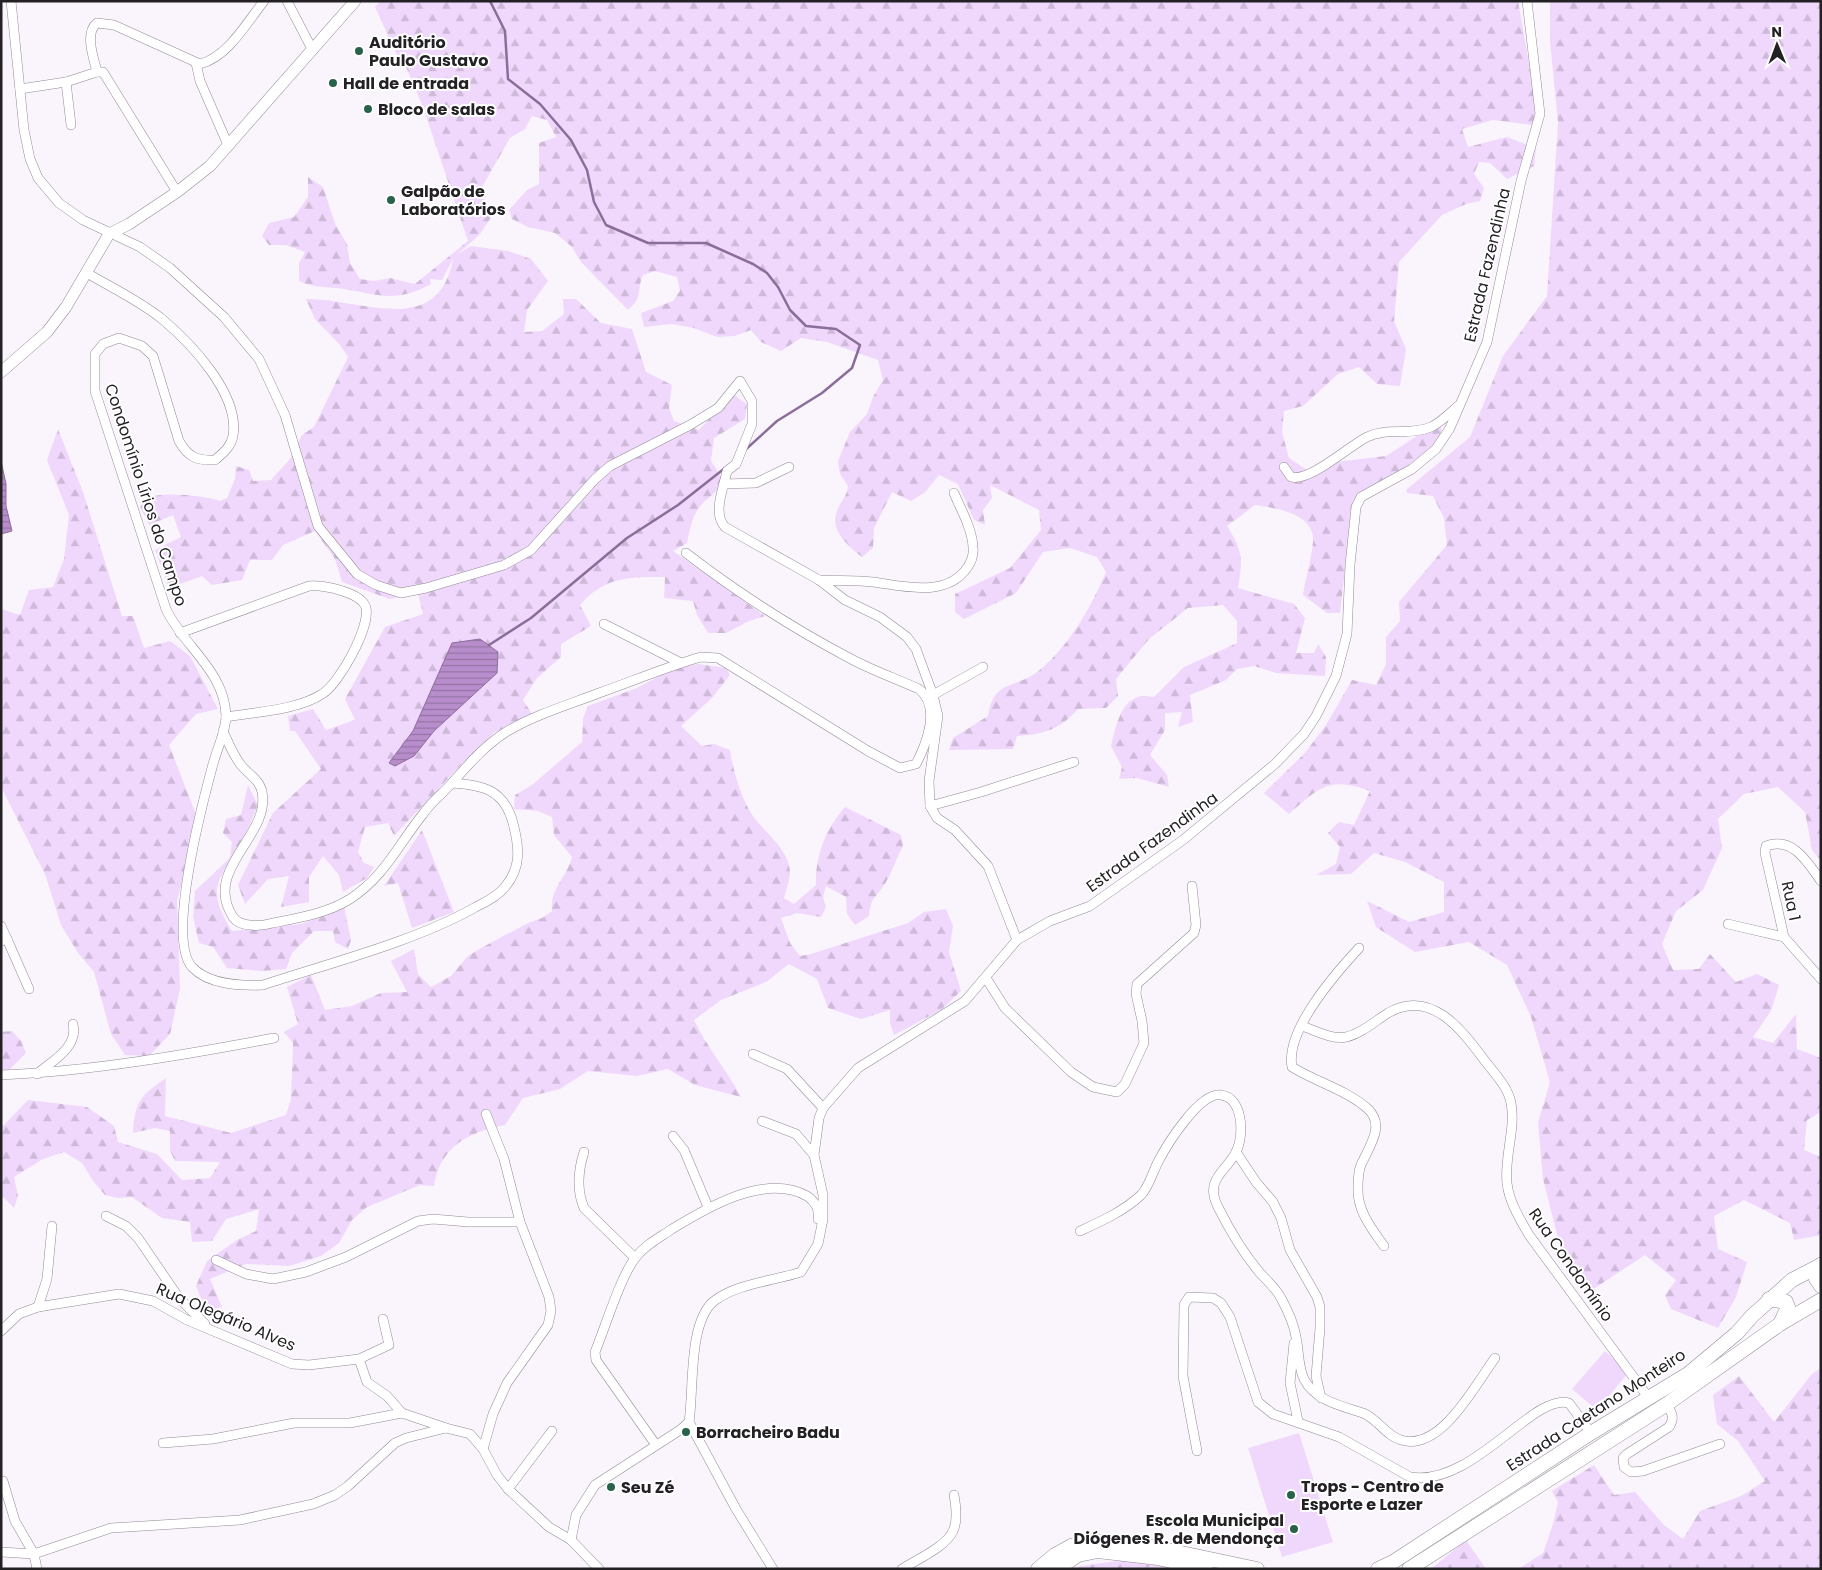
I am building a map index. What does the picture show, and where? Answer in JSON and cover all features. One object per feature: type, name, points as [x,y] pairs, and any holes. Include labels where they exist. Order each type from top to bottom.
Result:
[{"type":"main road","name":"Estrada Caetano Monteiro","points":[[1378,1569],[1393,1562],[1700,1364],[1792,1280],[1820,1265]]},
{"type":"main road","points":[[1820,1265],[1816,1279],[1821,1286]]},
{"type":"main road","points":[[1770,1299],[1786,1302],[1788,1307],[1780,1324]]},
{"type":"main road","name":"Estrada Caetano Monteiro","points":[[1409,1569],[1667,1404],[1780,1324],[1821,1300]]},
{"type":"main road","points":[[1038,1569],[1055,1555],[1071,1546],[1089,1541],[1153,1547],[1257,1569]]},
{"type":"main road","points":[[1057,1569],[1078,1555],[1098,1551],[1158,1558],[1206,1569]]},
{"type":"street","points":[[11,1],[24,130],[30,159],[38,178],[59,204],[109,234],[140,247],[170,268],[224,317],[259,359],[284,415],[318,526],[357,574],[376,586],[401,593],[426,588],[516,560],[531,550],[595,479],[610,466],[690,425],[718,408],[740,381],[753,408],[752,424],[736,464],[727,471],[718,512],[720,522],[725,527],[819,580],[845,600],[880,617],[907,636],[916,649],[933,694],[938,716],[930,781],[930,806],[937,818],[955,830],[988,866],[1017,940]]},
{"type":"street","points":[[97,72],[92,52],[91,33],[97,23],[105,22],[184,55],[196,63],[204,63],[217,56],[239,33],[264,1]]},
{"type":"street","points":[[287,1],[312,49]]},
{"type":"street","points":[[1,372],[47,332],[87,273],[109,234],[129,224],[177,192],[210,166],[355,1]]},
{"type":"street","name":"Estrada Fazendinha","points":[[822,1108],[858,1068],[965,1001],[1017,940],[1050,921],[1090,906],[1132,877],[1223,809],[1275,764],[1304,734],[1336,676],[1347,634],[1350,565],[1356,507],[1361,497],[1412,469],[1436,449],[1450,428],[1487,342],[1521,181],[1540,114],[1528,1]]},
{"type":"street","points":[[196,63],[200,81],[228,145]]},
{"type":"street","points":[[20,89],[66,82],[97,72],[105,74],[177,192]]},
{"type":"street","points":[[66,82],[71,125]]},
{"type":"street","name":"Condomínio Lírios do Campo","points":[[87,273],[162,319],[201,358],[218,382],[230,405],[234,423],[233,438],[227,449],[215,460],[199,460],[185,452],[180,441],[153,356],[142,346],[119,338],[103,344],[95,354],[94,391],[166,609],[180,633],[211,672],[221,693],[226,717],[185,888],[182,928],[186,957],[191,966],[218,982],[245,986],[263,985],[380,947],[456,918],[497,895],[506,886],[517,867],[519,848],[512,819],[505,804],[489,789],[478,784],[452,783]]},
{"type":"street","points":[[1284,467],[1291,477],[1303,477],[1366,438],[1382,432],[1413,431],[1432,427],[1458,406]]},
{"type":"street","points":[[724,484],[756,483],[789,467]]},
{"type":"street","points":[[819,580],[872,582],[911,588],[952,582],[962,575],[972,560],[974,548],[970,529],[954,493]]},
{"type":"street","points":[[222,731],[241,765],[258,782],[262,791],[263,804],[259,816],[228,871],[226,882],[229,910],[235,920],[244,924],[265,925],[295,919],[337,906],[351,898],[385,869],[423,813],[467,765],[486,746],[506,732],[549,712],[701,657],[718,658],[868,751],[900,768],[916,764],[920,756],[931,714],[926,694],[919,689],[854,660],[788,623],[733,589],[686,553]]},
{"type":"street","points":[[180,633],[309,586],[318,586],[358,596],[364,603],[366,617],[348,666],[336,683],[323,694],[308,702],[226,717]]},
{"type":"street","points":[[604,624],[681,663]]},
{"type":"street","points":[[933,694],[982,667]]},
{"type":"street","points":[[930,806],[981,792],[1074,762]]},
{"type":"street","name":"Rua 1","points":[[1821,881],[1803,855],[1791,846],[1766,846],[1765,853],[1784,937],[1821,979]]},
{"type":"street","points":[[986,978],[1006,1008],[1072,1072],[1093,1087],[1116,1092],[1125,1084],[1144,1042],[1136,994],[1138,984],[1194,933],[1196,925],[1192,886]]},
{"type":"street","points":[[1728,924],[1784,937]]},
{"type":"street","points":[[1,926],[4,940],[29,988]]},
{"type":"street","points":[[1359,948],[1330,980],[1314,1002],[1292,1049],[1292,1066],[1354,1098],[1370,1111],[1374,1117],[1376,1128],[1374,1140],[1360,1167],[1358,1189],[1360,1208],[1384,1246]]},
{"type":"street","name":"Rua Condomínio","points":[[1302,1026],[1333,1037],[1344,1038],[1357,1033],[1395,1009],[1410,1004],[1432,1007],[1443,1014],[1475,1047],[1505,1087],[1511,1103],[1506,1183],[1513,1207],[1529,1235],[1648,1397]]},
{"type":"street","points":[[37,1074],[70,1046],[75,1031],[72,1024]]},
{"type":"street","points":[[1,1075],[37,1074],[186,1054],[274,1038]]},
{"type":"street","points":[[753,1054],[787,1069],[822,1108],[814,1155],[822,1195],[823,1219],[818,1244],[811,1259],[801,1272],[758,1283],[729,1294],[715,1301],[706,1310],[696,1343],[689,1422],[736,1509],[773,1569]]},
{"type":"street","points":[[1080,1230],[1112,1216],[1143,1194],[1160,1158],[1186,1121],[1202,1101],[1212,1096],[1222,1095],[1229,1098],[1236,1108],[1241,1122],[1236,1152],[1220,1171],[1214,1186],[1214,1199],[1260,1273],[1278,1291],[1296,1334],[1303,1378],[1321,1398],[1367,1415],[1392,1436],[1401,1440],[1429,1438],[1441,1430],[1495,1358]]},
{"type":"street","points":[[483,1449],[493,1414],[507,1383],[548,1325],[551,1311],[550,1297],[520,1222],[504,1159],[486,1114]]},
{"type":"street","points":[[762,1121],[796,1134],[814,1155]]},
{"type":"street","points":[[673,1136],[684,1150],[708,1206]]},
{"type":"street","points":[[584,1152],[578,1182],[584,1208],[635,1258]]},
{"type":"street","points":[[1236,1152],[1256,1182],[1273,1202],[1281,1218],[1290,1250],[1317,1297],[1320,1321],[1316,1376],[1321,1398]]},
{"type":"street","points":[[656,1445],[596,1360],[595,1352],[635,1258],[649,1244],[708,1206],[746,1192],[779,1190],[798,1191],[812,1199],[819,1215],[811,1259]]},
{"type":"street","points":[[106,1216],[126,1226],[138,1238],[179,1298],[207,1326]]},
{"type":"street","points":[[216,1260],[246,1274],[273,1279],[306,1272],[370,1246],[418,1222],[434,1219],[468,1222],[520,1222]]},
{"type":"street","points":[[38,1307],[47,1279],[52,1226]]},
{"type":"street","name":"Rua Olegário Alves","points":[[1,1331],[20,1314],[38,1307],[119,1294],[153,1301],[187,1320],[207,1326],[292,1364],[309,1365],[359,1359],[389,1345],[383,1318]]},
{"type":"street","points":[[1197,1451],[1183,1376],[1184,1305],[1189,1297],[1213,1298],[1221,1303],[1230,1317],[1258,1402],[1273,1414],[1298,1421],[1339,1437],[1396,1470],[1419,1478],[1446,1473],[1473,1461],[1532,1415],[1555,1402],[1569,1403],[1591,1433]]},
{"type":"street","points":[[1296,1334],[1290,1383],[1298,1421]]},
{"type":"street","points":[[359,1359],[367,1382],[387,1396],[402,1413]]},
{"type":"street","points":[[1667,1404],[1673,1414],[1673,1421],[1669,1427],[1623,1458],[1624,1466],[1631,1472],[1643,1471],[1720,1444]]},
{"type":"street","points":[[163,1443],[213,1439],[294,1423],[350,1423],[402,1413],[470,1434],[483,1449],[497,1475],[508,1489],[549,1527],[571,1540],[599,1569]]},
{"type":"street","points":[[571,1540],[576,1515],[595,1485],[689,1422]]},
{"type":"street","points":[[1,1552],[34,1554],[111,1528],[240,1520],[313,1504],[336,1495],[395,1443],[406,1438],[446,1428]]},
{"type":"street","points":[[508,1489],[552,1431]]},
{"type":"street","points":[[3,1481],[19,1530],[34,1554],[37,1569]]},
{"type":"street","points":[[902,1569],[946,1542],[954,1531],[956,1509],[954,1495]]},
{"type":"green space","points":[[381,1],[1518,1],[1540,126],[1493,120],[1462,129],[1468,147],[1507,137],[1536,148],[1534,166],[1507,179],[1490,163],[1479,162],[1474,174],[1484,188],[1480,201],[1466,204],[1442,215],[1399,262],[1394,321],[1406,349],[1400,386],[1377,384],[1359,367],[1338,374],[1303,406],[1284,411],[1282,432],[1289,458],[1313,474],[1335,462],[1386,456],[1417,436],[1441,427],[1442,439],[1401,471],[1353,500],[1340,613],[1327,613],[1303,595],[1313,542],[1310,529],[1305,522],[1290,513],[1255,505],[1227,526],[1239,549],[1241,569],[1238,588],[1294,604],[1305,618],[1296,653],[1314,653],[1318,644],[1326,657],[1325,676],[1276,673],[1254,666],[1237,669],[1226,680],[1190,695],[1193,722],[1178,727],[1182,712],[1165,713],[1165,730],[1150,755],[1167,775],[1169,787],[1137,778],[1119,779],[1122,767],[1111,746],[1119,717],[1132,700],[1141,696],[1154,697],[1184,667],[1237,643],[1237,621],[1223,605],[1188,608],[1149,639],[1116,679],[1118,696],[1106,708],[1078,709],[1065,722],[1050,730],[1017,736],[1013,749],[949,750],[953,738],[988,716],[994,697],[999,691],[1036,673],[1050,661],[1073,633],[1086,613],[1106,572],[1097,557],[1070,548],[1043,552],[1016,593],[964,619],[955,612],[955,594],[1010,568],[1041,530],[1039,510],[990,485],[992,498],[983,510],[985,525],[974,520],[958,484],[939,475],[925,492],[911,501],[892,492],[874,528],[873,548],[862,557],[842,537],[836,525],[837,511],[848,486],[840,474],[838,461],[850,432],[867,414],[873,397],[883,380],[878,360],[827,342],[801,338],[781,351],[761,342],[751,330],[735,336],[717,337],[694,328],[672,324],[644,327],[641,313],[673,301],[680,291],[677,277],[655,271],[643,275],[638,297],[628,310],[581,262],[572,247],[555,233],[528,227],[512,219],[509,210],[527,190],[539,184],[539,143],[556,137],[547,120],[532,116],[525,129],[510,138],[483,185],[481,193],[492,216],[480,234],[458,254],[471,246],[508,251],[531,259],[548,281],[527,310],[524,332],[542,331],[564,314],[563,299],[576,299],[601,323],[632,329],[646,372],[672,385],[669,408],[674,421],[699,430],[732,394],[747,404],[745,419],[714,438],[711,461],[726,484],[709,497],[699,508],[692,522],[687,543],[673,551],[765,616],[747,622],[726,633],[708,633],[697,615],[693,601],[664,598],[665,577],[629,578],[609,583],[599,588],[580,605],[591,626],[561,644],[561,657],[537,678],[523,700],[532,714],[495,732],[394,836],[388,823],[365,827],[358,852],[364,863],[374,867],[367,878],[343,892],[339,875],[323,856],[309,877],[309,902],[281,907],[289,876],[268,879],[245,904],[238,885],[273,813],[321,769],[295,731],[290,731],[288,716],[313,709],[326,730],[355,720],[345,699],[385,627],[423,614],[418,593],[390,599],[342,582],[335,559],[315,531],[283,545],[272,560],[250,560],[242,580],[212,585],[202,576],[169,588],[155,550],[181,537],[173,515],[149,525],[140,507],[149,498],[164,495],[205,497],[220,501],[227,498],[235,479],[236,466],[249,470],[253,481],[271,480],[290,459],[302,435],[314,427],[348,357],[340,345],[315,319],[306,299],[394,309],[414,307],[431,299],[445,284],[453,259],[442,280],[430,279],[431,284],[406,294],[395,296],[317,286],[299,281],[299,263],[305,252],[286,245],[269,245],[262,236],[269,223],[294,217],[308,197],[308,177],[323,187],[336,226],[347,244],[350,263],[360,279],[374,281],[390,278],[415,284],[468,241],[423,107],[406,67],[398,57],[375,7]]},
{"type":"green space","points":[[1550,1],[1821,1],[1821,861],[1812,850],[1805,812],[1778,787],[1744,794],[1718,819],[1722,848],[1703,890],[1676,911],[1662,944],[1673,970],[1699,969],[1710,954],[1736,982],[1757,974],[1779,985],[1771,1011],[1753,1037],[1773,1043],[1796,1014],[1797,1049],[1821,1058],[1821,1112],[1807,1120],[1804,1150],[1821,1157],[1821,1235],[1794,1240],[1790,1223],[1744,1200],[1714,1216],[1718,1249],[1747,1262],[1736,1297],[1718,1328],[1671,1309],[1665,1295],[1676,1280],[1645,1255],[1589,1292],[1561,1250],[1543,1179],[1538,1122],[1550,1082],[1531,1017],[1507,965],[1469,942],[1415,952],[1376,927],[1367,901],[1409,922],[1444,912],[1444,882],[1405,862],[1374,853],[1351,874],[1316,875],[1336,864],[1340,847],[1328,833],[1339,822],[1354,825],[1370,791],[1344,784],[1326,787],[1317,791],[1289,814],[1264,793],[1305,753],[1326,725],[1352,680],[1376,685],[1386,664],[1386,637],[1400,621],[1399,602],[1447,545],[1444,518],[1433,496],[1407,493],[1406,490],[1470,437],[1503,356],[1547,296],[1558,123],[1550,41]]},
{"type":"green space","points":[[58,429],[83,492],[122,616],[133,616],[144,648],[170,641],[190,656],[218,709],[196,714],[169,745],[197,817],[193,844],[177,900],[180,989],[170,1034],[149,1056],[125,1055],[111,1034],[94,972],[78,953],[61,925],[45,874],[1,787],[1,609],[20,615],[29,590],[53,587],[64,559],[69,515],[47,460]]},
{"type":"green space","points":[[698,664],[726,668],[730,675],[712,698],[681,726],[702,746],[714,744],[730,750],[737,780],[748,808],[785,854],[790,875],[784,898],[794,904],[816,885],[817,863],[823,843],[832,824],[845,807],[901,835],[903,846],[883,887],[873,900],[869,916],[855,925],[847,914],[846,897],[826,886],[823,897],[826,907],[821,917],[797,913],[781,918],[790,943],[800,956],[811,954],[908,923],[924,912],[946,909],[953,926],[949,952],[961,991],[941,1010],[894,1035],[890,1023],[890,1010],[861,1019],[828,1008],[817,979],[789,964],[766,982],[721,1000],[694,1020],[741,1097],[695,1085],[668,1069],[637,1076],[588,1071],[560,1089],[523,1098],[505,1125],[468,1137],[449,1151],[437,1172],[434,1186],[420,1185],[367,1207],[352,1220],[339,1243],[321,1256],[289,1266],[246,1264],[210,1279],[222,1307],[206,1311],[196,1286],[207,1261],[237,1240],[256,1231],[259,1209],[226,1219],[212,1241],[192,1242],[190,1222],[162,1218],[132,1197],[118,1198],[105,1195],[93,1181],[82,1163],[64,1152],[43,1159],[14,1177],[18,1196],[14,1208],[1,1195],[1,1128],[28,1100],[87,1107],[114,1126],[118,1142],[157,1154],[182,1180],[210,1178],[220,1162],[175,1161],[170,1150],[170,1131],[155,1128],[133,1133],[135,1113],[140,1100],[166,1078],[165,1116],[231,1133],[286,1115],[291,1099],[293,1043],[284,1032],[298,1024],[287,987],[311,975],[325,1010],[352,1006],[381,993],[407,992],[391,961],[414,949],[418,974],[431,987],[451,976],[468,956],[552,911],[553,896],[572,857],[554,835],[552,817],[538,811],[514,809],[515,795],[532,785],[582,742],[583,718],[588,706],[637,688],[672,669]]},
{"type":"green space","points":[[248,785],[258,805],[245,835],[225,868],[218,886],[217,895],[224,917],[232,931],[302,924],[344,906],[351,940],[348,949],[335,942],[333,931],[314,931],[292,953],[286,969],[261,971],[227,968],[213,947],[199,943],[193,917],[195,891],[230,858],[232,842],[223,833],[226,819],[241,815]]},
{"type":"green space","points":[[422,830],[454,912],[412,928],[398,883],[384,886]]},
{"type":"green space","points":[[12,1031],[21,1041],[26,1053],[9,1070],[1,1070],[1,1032]]},
{"type":"green space","points":[[1605,1351],[1629,1372],[1597,1410],[1572,1389]]},
{"type":"green space","points":[[1821,1368],[1821,1569],[1518,1569],[1543,1553],[1558,1502],[1552,1491],[1594,1465],[1614,1495],[1635,1492],[1664,1525],[1683,1539],[1700,1511],[1741,1496],[1765,1481],[1738,1441],[1717,1424],[1713,1395],[1739,1376],[1774,1422],[1812,1374]]},
{"type":"green space","name":"Trops - Centro de Esporte e Lazer","points":[[1299,1433],[1333,1542],[1282,1557],[1248,1448]]},
{"type":"green space","points":[[1466,1540],[1486,1569],[1431,1569]]},
{"type":"green space","points":[[1126,1560],[1167,1567],[1076,1569],[1080,1566]]},
{"type":"shaded area","points":[[1,461],[6,484],[6,506],[12,531],[1,534]]},
{"type":"shaded area","points":[[480,639],[498,652],[497,673],[434,731],[414,756],[395,766],[389,763],[413,731],[452,643]]},
{"type":"waterway","points":[[490,1],[505,31],[508,79],[540,104],[571,140],[587,170],[594,202],[606,225],[648,243],[706,243],[753,264],[767,273],[778,287],[790,310],[806,326],[836,329],[860,345],[852,368],[822,393],[777,421],[744,451]]},
{"type":"waterway","points":[[489,645],[531,618],[627,538],[678,505],[725,468]]},
{"type":"place","name":"Auditório Paulo Gustavo","points":[[359,51]]},
{"type":"place","name":"Hall de entrada","points":[[333,83]]},
{"type":"place","name":"Bloco de salas","points":[[368,109]]},
{"type":"place","name":"Galpão de Laboratórios","points":[[391,200]]},
{"type":"place","name":"Borracheiro Badu","points":[[686,1432]]},
{"type":"place","name":"Seu Zé","points":[[611,1487]]},
{"type":"place","name":"Trops - Centro de Esporte e Lazer","points":[[1291,1495]]},
{"type":"place","name":"Escola Municipal Diógenes R. de Mendonça","points":[[1294,1529]]}]
